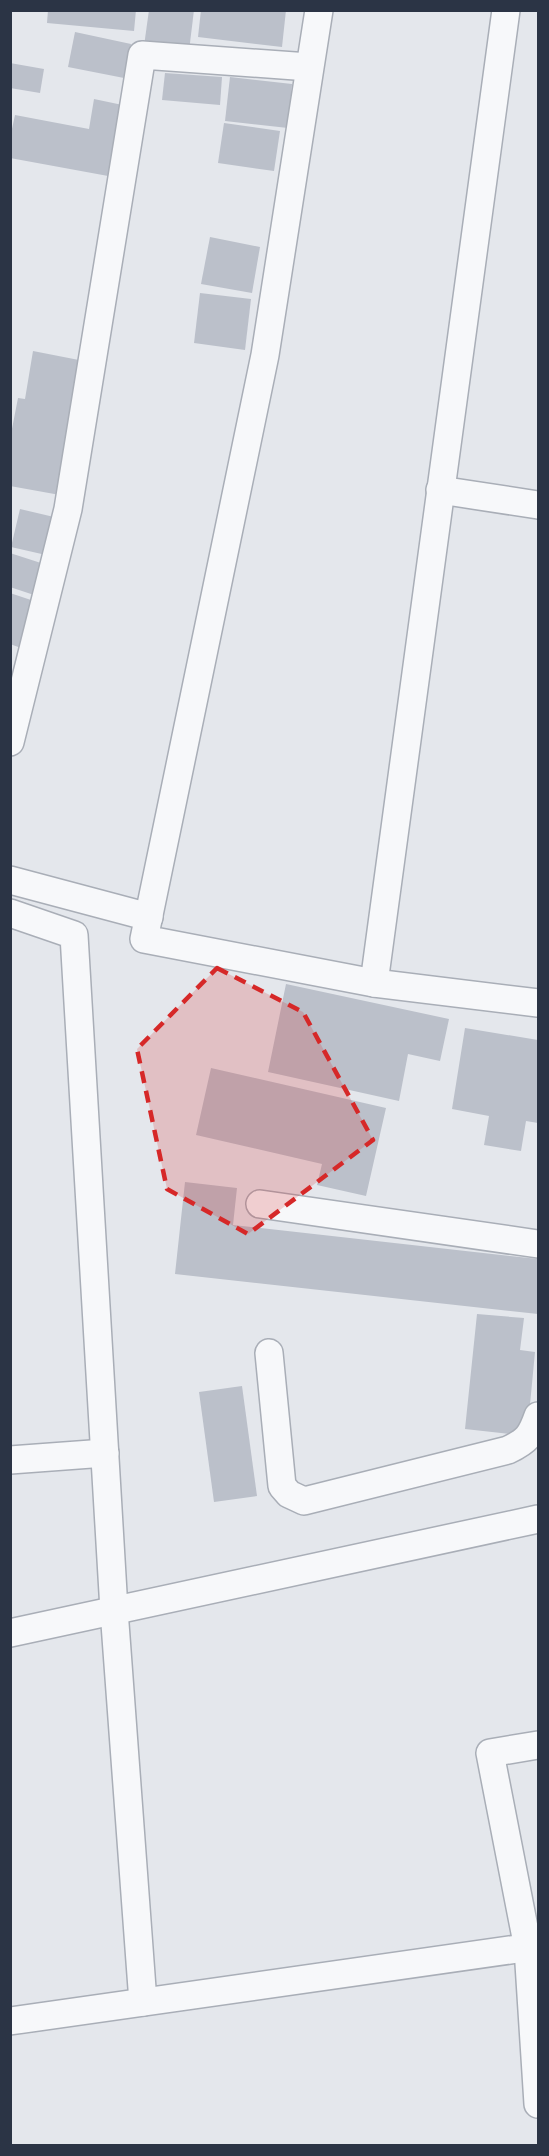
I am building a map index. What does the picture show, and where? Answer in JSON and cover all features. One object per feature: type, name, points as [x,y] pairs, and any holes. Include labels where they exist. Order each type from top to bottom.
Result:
[{"type":"street","points":[[319,10],[265,355],[144,939],[374,983],[538,1003]]},
{"type":"street","points":[[374,983],[506,10]]},
{"type":"street","points":[[10,742],[68,508],[142,55],[309,67]]},
{"type":"street","points":[[440,490],[538,505]]},
{"type":"street","points":[[10,880],[149,917]]},
{"type":"street","points":[[10,913],[74,935],[114,1610],[143,2001]]},
{"type":"street","points":[[260,1204],[538,1244]]},
{"type":"street","points":[[269,1353],[282,1486],[289,1494],[304,1501],[508,1450],[524,1442],[533,1432],[538,1416]]},
{"type":"street","points":[[10,1460],[105,1453]]},
{"type":"street","points":[[10,1633],[538,1519]]},
{"type":"street","points":[[538,1745],[490,1753],[533,1947],[538,2104]]},
{"type":"street","points":[[10,2021],[533,1947]]},
{"type":"highlighted area","points":[[217,968],[303,1012],[373,1140],[248,1234],[167,1189],[137,1049]]},
{"type":"building","points":[[48,10],[136,10],[134,31],[47,23]]},
{"type":"building","points":[[149,10],[194,10],[189,51],[144,46]]},
{"type":"building","points":[[201,10],[286,10],[282,47],[198,37]]},
{"type":"building","points":[[75,32],[131,44],[124,78],[68,67]]},
{"type":"building","points":[[10,63],[44,69],[40,93],[10,88]]},
{"type":"building","points":[[165,73],[222,77],[220,105],[162,100]]},
{"type":"building","points":[[230,77],[292,84],[288,128],[225,121]]},
{"type":"building","points":[[94,99],[132,107],[119,178],[10,158],[10,138],[15,115],[89,129]]},
{"type":"building","points":[[224,123],[280,131],[274,171],[218,163]]},
{"type":"building","points":[[210,237],[260,247],[252,293],[201,284]]},
{"type":"building","points":[[200,293],[251,299],[245,350],[194,343]]},
{"type":"building","points":[[33,351],[84,361],[60,495],[10,486],[10,439],[18,398],[25,399]]},
{"type":"building","points":[[20,509],[54,517],[46,555],[11,547]]},
{"type":"building","points":[[10,553],[44,564],[34,595],[10,587]]},
{"type":"building","points":[[10,593],[37,602],[21,648],[10,644]]},
{"type":"building","points":[[286,984],[449,1019],[440,1061],[408,1054],[399,1101],[268,1072]]},
{"type":"building","points":[[465,1028],[538,1040],[538,1123],[526,1121],[521,1151],[484,1145],[489,1116],[452,1109]]},
{"type":"building","points":[[211,1068],[386,1108],[366,1196],[317,1185],[322,1164],[196,1135]]},
{"type":"building","points":[[185,1182],[237,1188],[233,1225],[538,1259],[538,1314],[175,1274]]},
{"type":"building","points":[[477,1314],[524,1318],[520,1350],[535,1352],[527,1436],[465,1429]]},
{"type":"building","points":[[242,1386],[257,1496],[214,1502],[199,1392]]}]
